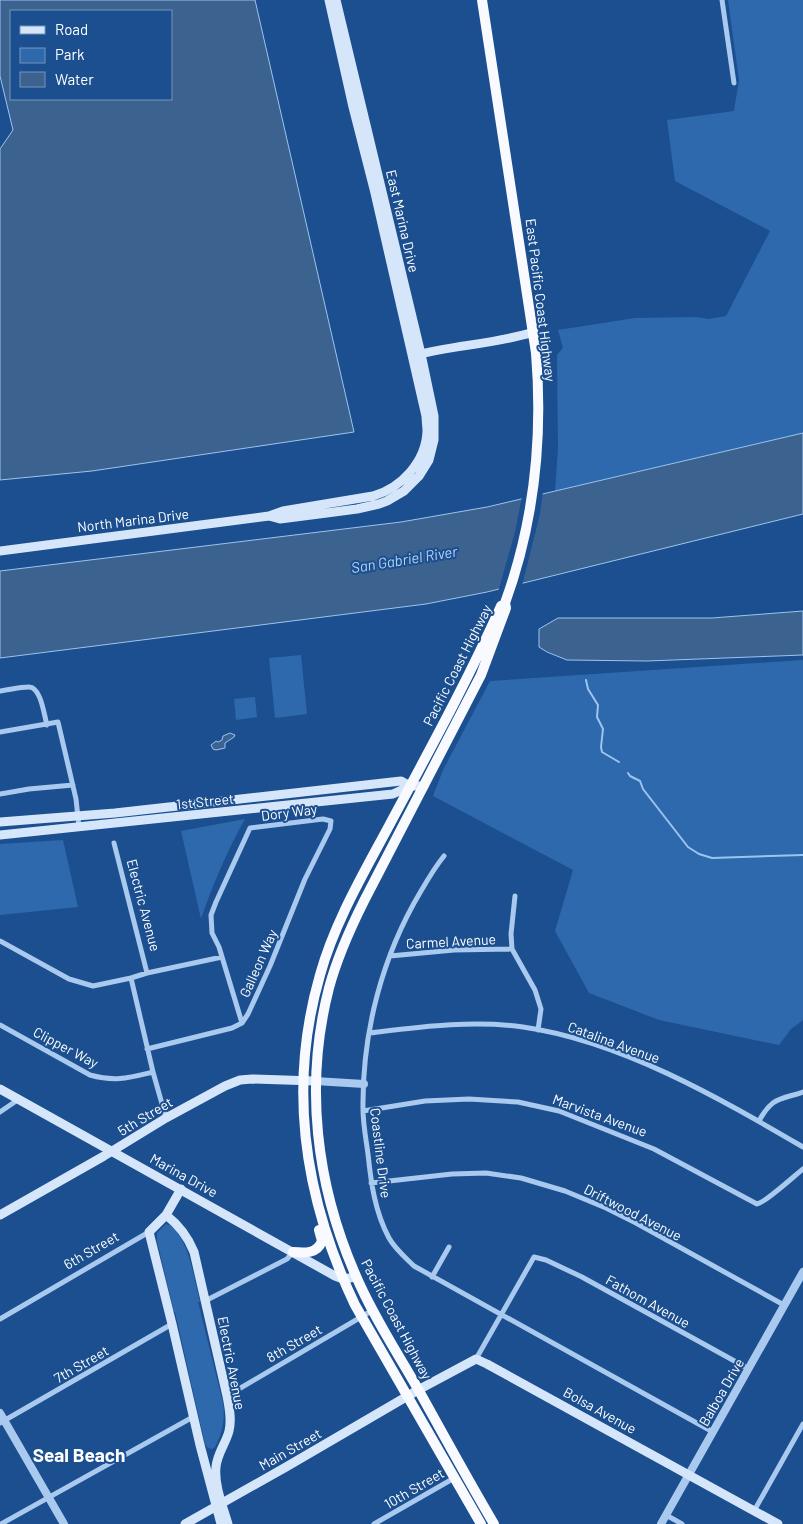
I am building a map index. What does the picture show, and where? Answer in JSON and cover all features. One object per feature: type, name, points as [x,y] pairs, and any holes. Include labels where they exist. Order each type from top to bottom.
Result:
[{"type":"highway","name":"East Pacific Coast Highway","points":[[482,0],[534,332],[539,384],[539,414],[534,483],[526,531],[506,602]]},
{"type":"highway","name":"Pacific Coast Highway","points":[[494,1524],[356,1277],[336,1225],[322,1170],[315,1081],[320,1035],[329,987],[348,934],[481,675],[506,608],[506,602]]},
{"type":"highway","name":"Pacific Coast Highway","points":[[481,1524],[362,1317],[343,1279],[322,1224],[312,1185],[305,1138],[303,1081],[311,1008],[332,938],[351,897],[486,639],[501,606],[506,602]]},
{"type":"highway","points":[[305,1138],[318,1137]]},
{"type":"highway","points":[[293,1252],[307,1253],[317,1249],[321,1244],[322,1238],[310,1196],[312,1185]]},
{"type":"main road","name":"East Marina Drive","points":[[329,0],[353,108],[416,355]]},
{"type":"main road","name":"East Marina Drive","points":[[336,0],[416,355],[426,416],[428,449]]},
{"type":"main road","points":[[416,355],[458,346],[517,338],[534,332]]},
{"type":"main road","name":"North Marina Drive","points":[[0,551],[270,516],[283,511],[357,499],[381,493],[395,486],[408,475],[428,449]]},
{"type":"main road","name":"1st Street","points":[[0,822],[115,813],[401,781],[410,786]]},
{"type":"main road","name":"1st Street","points":[[0,835],[393,794],[410,786],[424,786]]},
{"type":"main road","name":"5th Street","points":[[0,1215],[166,1118],[240,1080],[315,1081]]},
{"type":"main road","name":"Marina Drive","points":[[0,1089],[343,1279]]},
{"type":"main road","name":"6th Street","points":[[149,1232],[166,1215],[181,1189]]},
{"type":"main road","name":"Electric Avenue","points":[[166,1215],[184,1233],[194,1252],[227,1396],[230,1415],[229,1430],[217,1462],[216,1471],[221,1524]]},
{"type":"main road","name":"Electric Avenue","points":[[149,1232],[200,1445],[219,1504],[228,1524]]},
{"type":"main road","points":[[343,1279],[356,1277]]},
{"type":"main road","points":[[408,1396],[476,1359]]},
{"type":"main road","name":"Bolsa Avenue","points":[[476,1359],[778,1524]]},
{"type":"main road","name":"Main Street","points":[[185,1524],[408,1396]]},
{"type":"main road","points":[[200,1445],[209,1456],[216,1455],[222,1448]]},
{"type":"street","points":[[722,0],[734,83]]},
{"type":"street","points":[[0,691],[34,688],[38,692],[47,725]]},
{"type":"street","points":[[0,732],[58,722],[73,785],[79,827]]},
{"type":"street","points":[[0,794],[73,785]]},
{"type":"street","name":"Dory Way","points":[[222,958],[212,933],[211,915],[250,828],[323,819],[331,821]]},
{"type":"street","name":"Galleon Way","points":[[242,1022],[248,1014],[270,966],[304,879],[330,829],[331,821]]},
{"type":"street","name":"Electric Avenue","points":[[114,843],[147,973]]},
{"type":"street","name":"Coastline Drive","points":[[444,856],[436,865],[415,901],[398,935],[377,996],[369,1033],[363,1110],[371,1183],[378,1215],[390,1240],[414,1266],[713,1432]]},
{"type":"street","points":[[515,896],[511,934],[512,949],[535,990],[541,1009],[538,1030]]},
{"type":"street","points":[[0,941],[69,979],[92,986],[222,958],[242,1022],[232,1028],[147,1049]]},
{"type":"street","name":"Carmel Avenue","points":[[390,956],[454,950],[512,949]]},
{"type":"street","points":[[130,978],[166,1118]]},
{"type":"street","name":"Catalina Avenue","points":[[369,1033],[451,1025],[489,1024],[538,1030],[591,1044],[672,1076],[803,1147]]},
{"type":"street","name":"Clipper Way","points":[[0,1025],[90,1075],[115,1080],[153,1072]]},
{"type":"street","points":[[315,1081],[364,1084]]},
{"type":"street","points":[[759,1122],[764,1111],[771,1103],[803,1092]]},
{"type":"street","points":[[0,1112],[19,1099]]},
{"type":"street","name":"Marvista Avenue","points":[[363,1110],[425,1101],[469,1099],[518,1102],[559,1111],[654,1149],[757,1204],[763,1203],[803,1169]]},
{"type":"street","name":"Driftwood Avenue","points":[[371,1183],[477,1173],[530,1180],[606,1208],[784,1305]]},
{"type":"street","name":"6th Street","points":[[0,1319],[149,1232]]},
{"type":"street","points":[[432,1277],[449,1247]]},
{"type":"street","points":[[206,1301],[286,1258],[293,1252]]},
{"type":"street","name":"Fathom Avenue","points":[[501,1315],[534,1256],[582,1277],[749,1369]]},
{"type":"street","name":"Balboa Drive","points":[[661,1524],[803,1272]]},
{"type":"street","name":"8th Street","points":[[227,1396],[373,1310]]},
{"type":"street","points":[[476,1359],[501,1315]]},
{"type":"street","name":"7th Street","points":[[1,1419],[172,1324]]},
{"type":"street","points":[[2,1524],[193,1417]]},
{"type":"street","points":[[1,1419],[64,1524]]},
{"type":"street","points":[[754,1511],[803,1424]]},
{"type":"street","name":"10th Street","points":[[374,1524],[465,1472]]},
{"type":"street","points":[[666,1515],[682,1524]]},
{"type":"green space","points":[[728,0],[803,0],[803,433],[555,491],[558,448],[557,355],[563,348],[558,330],[635,318],[696,317],[709,319],[726,316],[770,231],[675,181],[667,120],[734,111],[739,80]]},
{"type":"green space","points":[[301,655],[307,714],[275,718],[269,658]]},
{"type":"green space","points":[[803,660],[803,1020],[791,1029],[779,1045],[659,1020],[589,993],[555,931],[573,870],[433,796],[443,770],[490,681]]},
{"type":"green space","points":[[255,697],[257,717],[236,720],[234,699]]},
{"type":"green space","points":[[245,819],[210,893],[201,919],[181,831]]},
{"type":"green space","points":[[63,840],[78,907],[0,915],[0,844]]},
{"type":"green space","points":[[166,1224],[171,1224],[183,1241],[190,1260],[200,1302],[198,1302],[223,1403],[222,1431],[215,1447],[212,1449],[208,1448],[205,1444],[157,1241],[157,1233]]},
{"type":"water","points":[[0,0],[255,0],[354,432],[92,471],[0,480],[0,149],[13,130],[0,76]]},
{"type":"water","name":"San Gabriel River","points":[[803,433],[803,514],[487,592],[426,604],[0,658],[0,571],[401,522],[487,507]]},
{"type":"water","points":[[803,611],[803,655],[647,661],[567,660],[539,647],[539,629],[558,618],[712,618]]},
{"type":"water","points":[[230,733],[235,735],[225,743],[225,748],[213,749],[211,745],[216,741],[222,740],[223,736]]},
{"type":"pier","points":[[543,491],[540,514],[522,586],[498,592],[515,532],[522,496]]},
{"type":"waterway","points":[[586,680],[588,689],[598,705],[597,717],[603,729],[602,752],[619,762]]},
{"type":"waterway","points":[[628,773],[640,781],[643,789],[688,847],[699,854],[712,858],[803,855]]},
{"type":"district","name":"Seal Beach","points":[[79,1454]]}]
